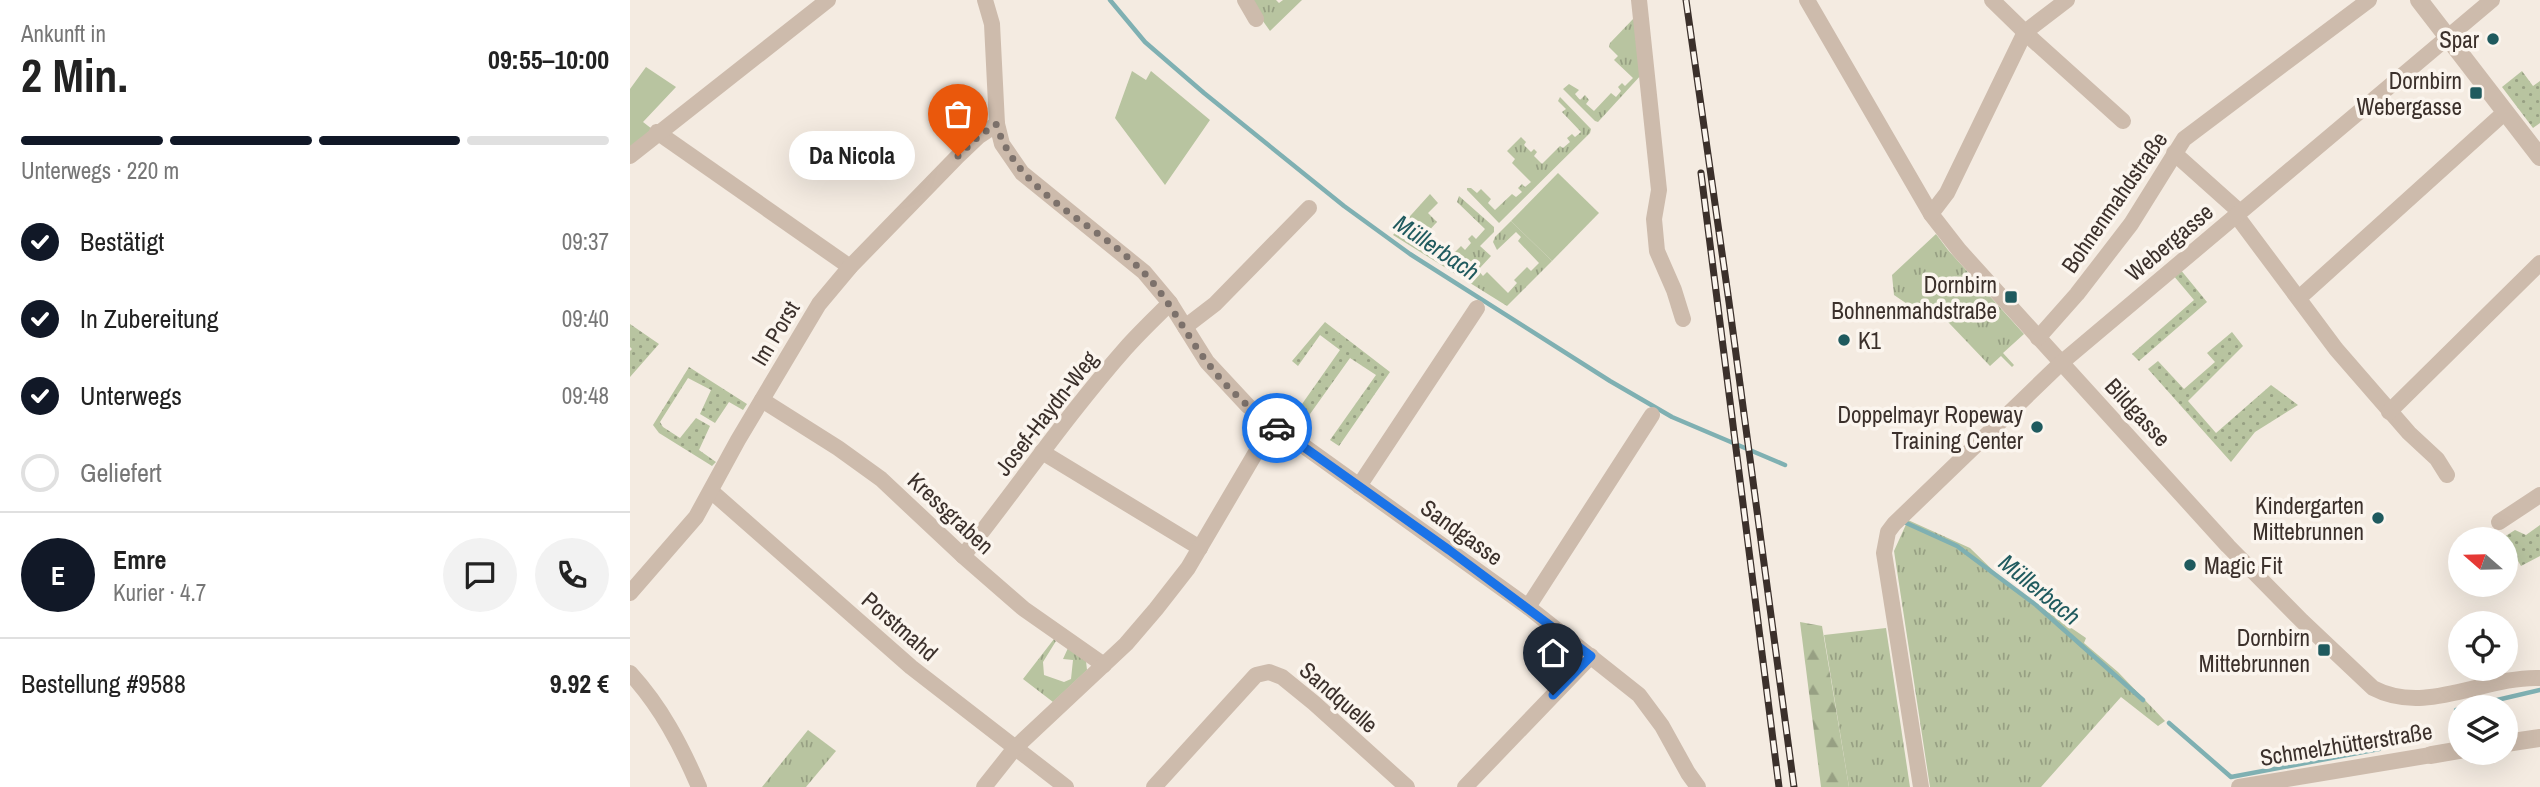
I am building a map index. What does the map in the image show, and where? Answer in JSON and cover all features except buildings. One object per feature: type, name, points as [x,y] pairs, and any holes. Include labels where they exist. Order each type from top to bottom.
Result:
[{"type":"street","points":[[630,156],[657,132],[828,0]]},
{"type":"street","name":"Sandgasse","points":[[985,0],[992,24],[996,124],[1002,144],[1022,173],[1134,262],[1170,303],[1207,362],[1248,406],[1528,607],[1646,703],[1698,787]]},
{"type":"street","points":[[1245,0],[1256,19]]},
{"type":"street","points":[[1639,0],[1659,190],[1654,219],[1657,251],[1683,319]]},
{"type":"street","name":"Bildgasse","points":[[1807,0],[1931,214],[1959,250],[2228,546],[2373,688],[2395,696],[2431,698],[2506,680],[2540,678]]},
{"type":"street","points":[[1992,0],[2123,121]]},
{"type":"street","points":[[1931,214],[1947,193],[2025,32],[2067,0]]},
{"type":"street","name":"Bohnenmahdstraße","points":[[2038,338],[2077,294],[2131,224],[2184,139],[2369,0]]},
{"type":"street","points":[[2419,0],[2540,157]]},
{"type":"street","name":"Webergasse","points":[[1921,787],[1884,553],[1895,524],[2061,363],[2492,0]]},
{"type":"street","points":[[2299,298],[2504,113]]},
{"type":"street","name":"Im Porst","points":[[630,593],[681,537],[711,491],[819,304],[850,267],[966,148],[996,124]]},
{"type":"street","points":[[657,132],[850,267]]},
{"type":"street","points":[[2174,153],[2238,214],[2336,349],[2389,412],[2437,459],[2447,475]]},
{"type":"street","points":[[1185,327],[1215,304],[1309,208]]},
{"type":"street","points":[[2389,412],[2540,263]]},
{"type":"street","name":"Josef-Haydn-Weg","points":[[963,556],[1013,493],[1041,452],[1126,348],[1170,303]]},
{"type":"street","points":[[1359,486],[1477,308]]},
{"type":"street","name":"Kressgraben","points":[[762,400],[881,479],[1024,609],[1104,665]]},
{"type":"street","points":[[1528,607],[1652,415]]},
{"type":"street","points":[[984,787],[1015,748],[1104,665],[1156,609],[1200,548],[1255,454],[1275,426]]},
{"type":"street","points":[[1041,452],[1200,548]]},
{"type":"street","name":"Porstmahd","points":[[711,491],[911,667],[1066,787]]},
{"type":"street","points":[[2499,522],[2540,495]]},
{"type":"street","points":[[1465,787],[1591,656]]},
{"type":"street","name":"Sandquelle","points":[[1154,787],[1256,675],[1269,672],[1282,677],[1314,703],[1407,787]]},
{"type":"street","points":[[630,673],[664,717],[699,787]]},
{"type":"street","points":[[2518,741],[2540,738]]},
{"type":"street","name":"Schmelzhütterstraße","points":[[2239,787],[2448,752]]},
{"type":"green space","points":[[1248,0],[1276,0],[1279,3],[1283,0],[1302,0],[1270,31]]},
{"type":"green space","points":[[1634,18],[1642,74],[1598,122],[1595,121],[1563,89],[1569,84],[1579,90],[1575,94],[1580,100],[1585,95],[1589,100],[1586,104],[1594,111],[1611,93],[1616,97],[1621,91],[1618,87],[1622,83],[1625,86],[1633,78],[1614,60],[1618,56],[1609,47]]},
{"type":"green space","points":[[646,67],[676,87],[643,122],[652,129],[630,148],[630,89]]},
{"type":"green space","points":[[1132,71],[1146,80],[1151,71],[1210,120],[1165,185],[1115,118]]},
{"type":"green space","points":[[2522,71],[2533,86],[2540,81],[2540,123],[2533,128],[2502,87]]},
{"type":"green space","points":[[1560,97],[1591,129],[1590,133],[1499,223],[1467,188],[1477,193],[1481,189],[1491,199],[1488,203],[1495,210],[1512,194],[1516,197],[1522,192],[1518,188],[1531,182],[1512,163],[1515,159],[1507,151],[1521,137],[1531,152],[1534,149],[1537,152],[1534,156],[1542,164],[1560,146],[1563,148],[1570,142],[1567,138],[1572,134],[1575,137],[1581,132],[1562,112],[1566,109],[1558,101]]},
{"type":"green space","points":[[1558,173],[1599,213],[1552,261],[1511,221]]},
{"type":"green space","points":[[1430,194],[1438,203],[1428,213],[1437,222],[1424,236],[1429,242],[1433,239],[1443,250],[1440,254],[1446,261],[1461,246],[1465,250],[1471,243],[1468,239],[1472,235],[1476,239],[1485,229],[1457,202],[1459,196],[1494,227],[1494,232],[1480,246],[1491,256],[1478,270],[1483,276],[1487,272],[1508,293],[1517,283],[1514,280],[1527,267],[1531,271],[1539,263],[1518,241],[1521,237],[1516,232],[1497,250],[1493,242],[1495,237],[1511,221],[1552,261],[1507,306],[1393,235]]},
{"type":"green space","points":[[1936,234],[2024,334],[2003,353],[2014,365],[2012,367],[2001,356],[1990,366],[1929,302],[1919,312],[1894,295],[1892,275]]},
{"type":"green space","points":[[2180,269],[2207,302],[2139,361],[2132,354],[2194,300],[2173,275]]},
{"type":"green space","points":[[1325,322],[1390,372],[1339,446],[1330,440],[1376,375],[1350,358],[1305,421],[1295,414],[1340,350],[1320,335],[1298,366],[1292,361]]},
{"type":"green space","points":[[630,324],[659,344],[630,377],[632,349]]},
{"type":"green space","points":[[2232,332],[2243,346],[2188,401],[2216,433],[2271,385],[2298,405],[2255,432],[2231,462],[2148,369],[2158,361],[2184,389],[2215,362],[2207,353]]},
{"type":"green space","points":[[689,367],[747,404],[743,410],[729,402],[715,423],[700,414],[711,390],[688,378],[660,422],[680,438],[696,418],[710,426],[699,450],[716,462],[712,466],[659,433],[653,425]]},
{"type":"green space","points":[[1908,520],[1970,548],[2007,584],[2086,638],[2084,643],[2118,672],[2165,721],[2158,726],[2121,697],[2041,787],[1930,787],[1894,551]]},
{"type":"green space","points":[[2540,525],[2540,556],[2521,566],[2518,561],[2518,531],[2526,535]]},
{"type":"green space","points":[[1800,622],[1822,626],[1849,787],[1821,787]]},
{"type":"green space","points":[[1886,628],[1910,787],[1849,787],[1824,635]]},
{"type":"green space","points":[[1054,639],[1056,641],[1043,662],[1044,675],[1064,682],[1071,679],[1073,660],[1063,659],[1068,648],[1086,661],[1087,670],[1053,702],[1023,679]]},
{"type":"green space","points":[[808,730],[836,751],[806,787],[762,787]]},
{"type":"waterway","name":"Müllerbach","points":[[1110,0],[1145,42],[1204,93],[1344,206],[1410,254],[1610,381],[1672,417],[1785,465]]},
{"type":"waterway","name":"Müllerbach","points":[[1904,522],[1957,546],[2036,605],[2143,700]]},
{"type":"waterway","name":"Müllerbach","points":[[2518,695],[2540,690]]},
{"type":"waterway","name":"Müllerbach","points":[[2169,723],[2231,777],[2379,749],[2385,743]]},
{"type":"railway","points":[[1686,0],[1794,787]]},
{"type":"railway","points":[[1701,173],[1779,787]]},
{"type":"way so far","points":[[958,156],[996,124],[1002,144],[1022,173],[1144,272],[1170,303],[1207,362],[1248,406],[1277,428]]},
{"type":"place","name":"Spar","points":[[2493,39]]},
{"type":"place","name":"Dornbirn Webergasse","points":[[2476,93]]},
{"type":"place","name":"Da Nicola","points":[[958,156]]},
{"type":"place","name":"Dornbirn Bohnenmahdstraße","points":[[2011,297]]},
{"type":"place","name":"K1","points":[[1844,340]]},
{"type":"place","name":"Doppelmayr Ropeway Training Center","points":[[2037,427]]},
{"type":"place","name":"Kindergarten Mittebrunnen","points":[[2378,518]]},
{"type":"place","name":"Magic Fit","points":[[2190,565]]},
{"type":"place","name":"Dornbirn Mittebrunnen","points":[[2324,650]]},
{"type":"route","points":[[1277,428],[1528,607],[1591,656],[1553,695]]}]
